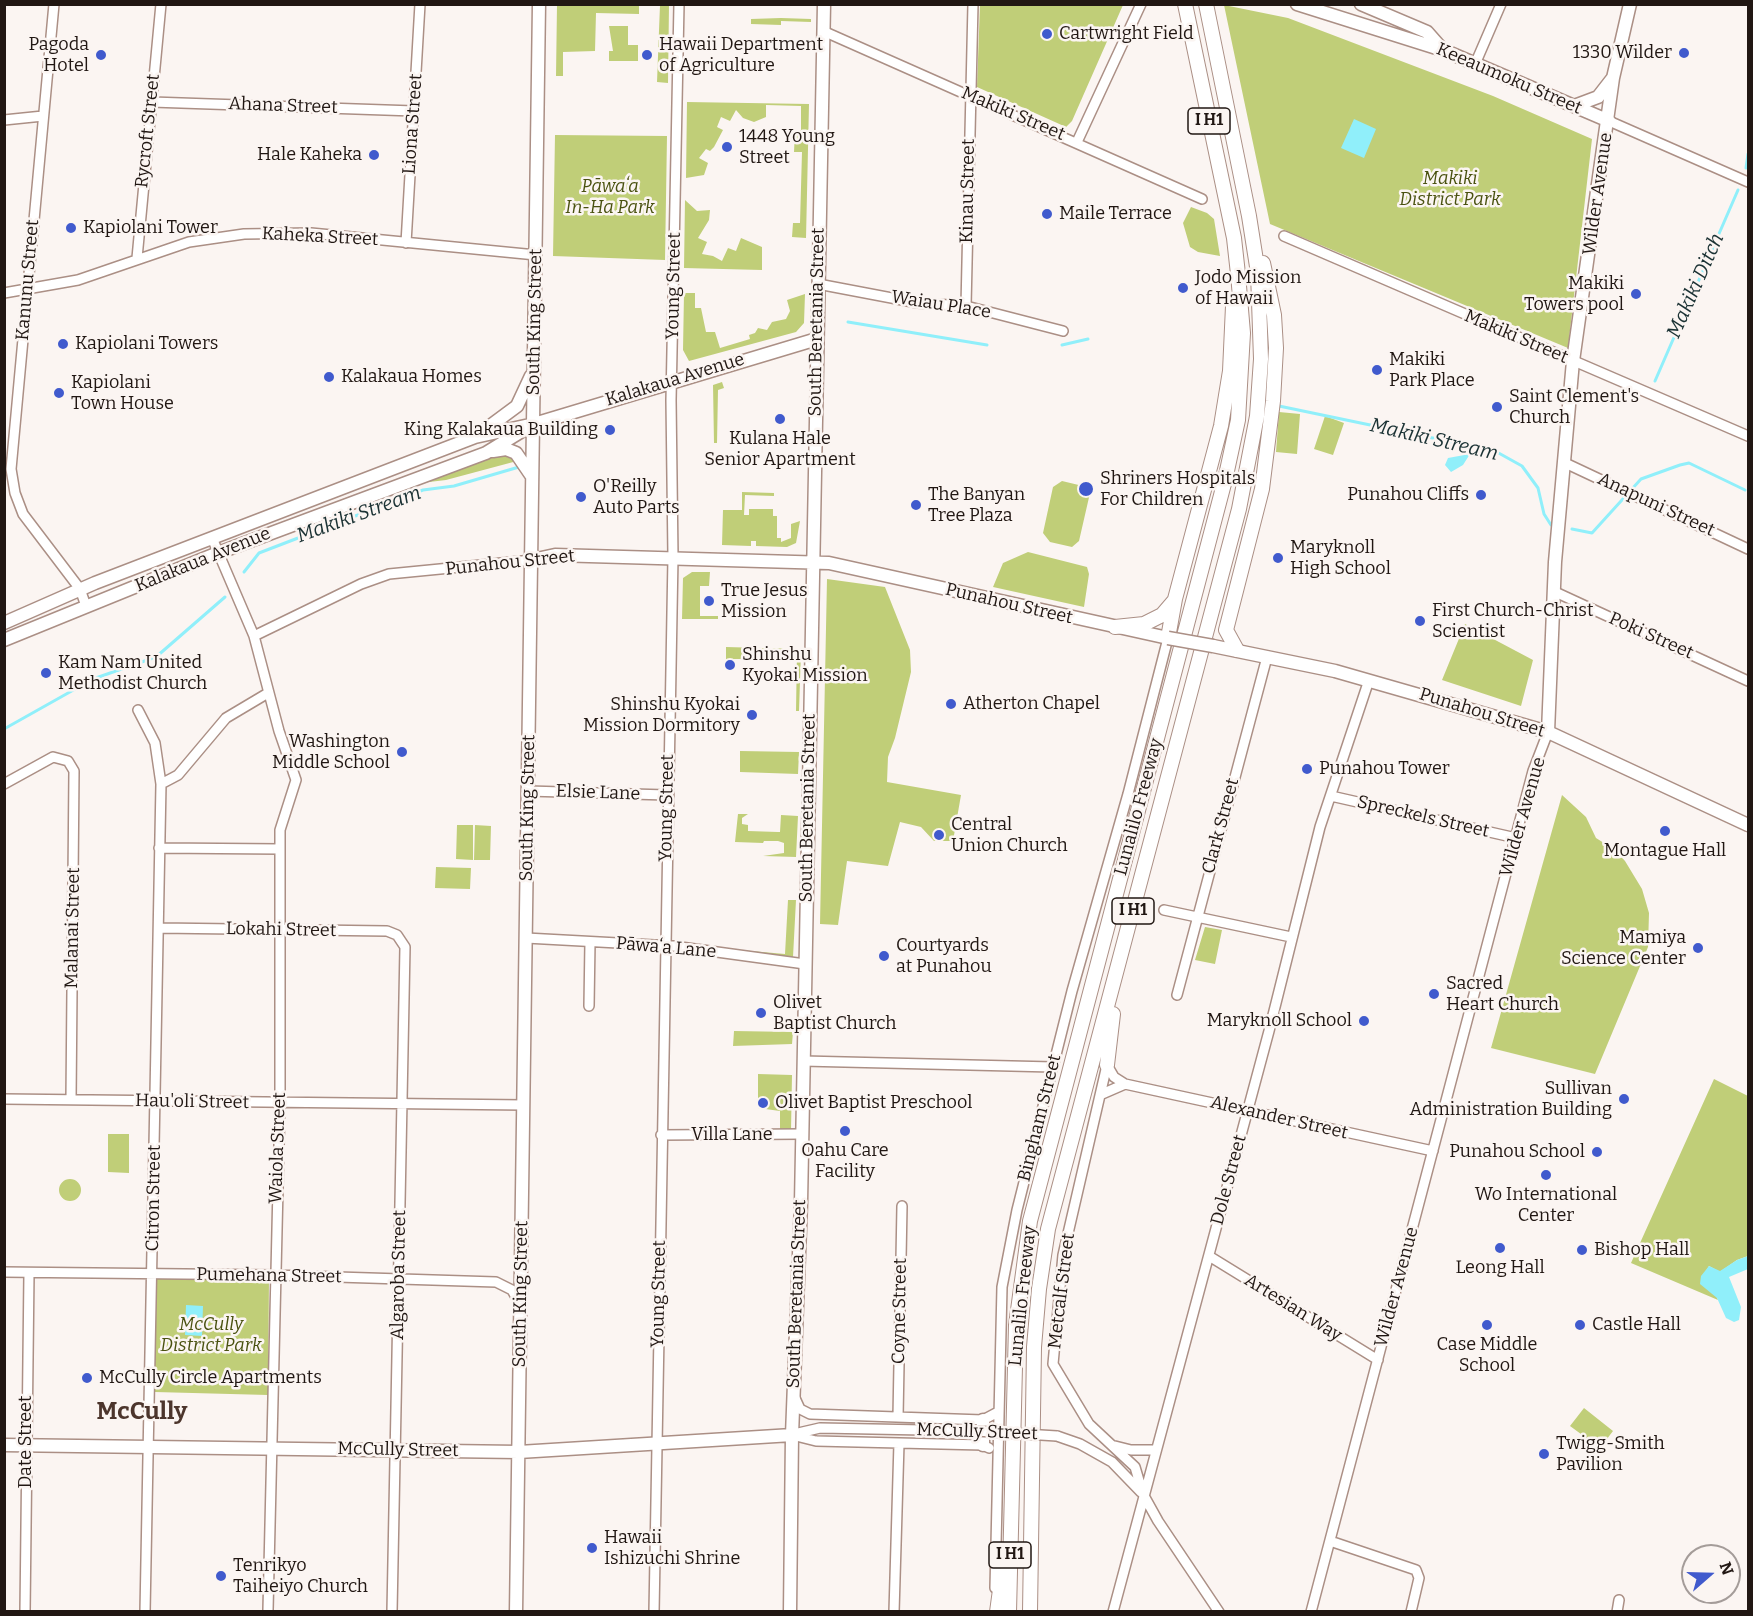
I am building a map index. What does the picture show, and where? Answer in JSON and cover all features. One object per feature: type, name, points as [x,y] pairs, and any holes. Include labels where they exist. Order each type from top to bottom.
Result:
[{"type":"highway","name":"Lunalilo Freeway","points":[[1009,1611],[1016,1325],[1030,1221],[1226,480],[1238,420],[1243,333],[1234,238],[1185,4]]},
{"type":"highway","name":"Lunalilo Freeway","points":[[1030,1611],[1034,1347],[1042,1259],[1056,1196],[1239,509],[1252,445],[1260,387],[1262,330],[1258,273],[1249,216],[1206,4]]},
{"type":"highway","points":[[1237,650],[1226,630],[1262,489],[1273,401],[1276,348],[1269,282],[1249,216]]},
{"type":"highway","points":[[1168,638],[1175,599],[1221,426],[1230,371],[1234,238]]},
{"type":"highway","points":[[1115,627],[1144,624],[1162,615],[1175,599]]},
{"type":"highway","points":[[1107,1065],[1123,949]]},
{"type":"highway","points":[[996,1611],[1011,1498]]},
{"type":"main road","name":"South King Street","points":[[516,1611],[540,4]]},
{"type":"main road","name":"South Beretania Street","points":[[790,1611],[793,1390],[802,1134],[824,4]]},
{"type":"main road","name":"Keeaumoku Street","points":[[1297,4],[1476,62],[1609,122]]},
{"type":"main road","name":"Wilder Avenue","points":[[1548,732],[1553,591],[1573,361],[1609,122],[1613,78],[1630,4]]},
{"type":"main road","points":[[1367,25],[1367,7],[1427,32],[1443,50]]},
{"type":"main road","points":[[1575,106],[1598,97],[1613,78]]},
{"type":"main road","name":"Kalakaua Avenue","points":[[4,623],[80,589],[475,437],[534,424],[817,339]]},
{"type":"main road","points":[[475,437],[502,420],[517,406],[534,368]]},
{"type":"main road","name":"Kalakaua Avenue","points":[[4,640],[218,553],[486,453],[534,424]]},
{"type":"main road","points":[[486,453],[501,449],[513,451],[522,458],[533,477]]},
{"type":"main road","name":"Punahou Street","points":[[532,560],[555,555],[673,556],[829,563],[1115,627],[1237,650],[1369,680],[1548,732],[1749,825]]},
{"type":"main road","points":[[983,1420],[983,1445]]},
{"type":"main road","name":"McCully Street","points":[[4,1445],[519,1452],[792,1435]]},
{"type":"street","name":"Kanunu Street","points":[[54,4],[27,290],[8,450],[15,493],[23,514],[80,589],[86,606]]},
{"type":"street","name":"Rycroft Street","points":[[137,258],[161,4]]},
{"type":"street","name":"Liona Street","points":[[406,243],[420,4]]},
{"type":"street","name":"Young Street","points":[[654,1611],[664,946],[673,556],[671,381],[679,4]]},
{"type":"street","name":"Kinau Street","points":[[966,306],[972,4]]},
{"type":"street","points":[[1077,142],[1141,4]]},
{"type":"street","points":[[1476,62],[1501,4]]},
{"type":"street","name":"Makiki Street","points":[[824,31],[1202,199]]},
{"type":"street","name":"Ahana Street","points":[[152,102],[414,111]]},
{"type":"street","points":[[4,120],[43,116]]},
{"type":"street","name":"Keeaumoku Street","points":[[1609,122],[1749,182]]},
{"type":"street","name":"Kaheka Street","points":[[4,293],[78,280],[189,242],[264,233],[310,233],[536,255]]},
{"type":"street","name":"Makiki Street","points":[[1284,236],[1749,436]]},
{"type":"street","name":"Waiau Place","points":[[818,284],[940,306],[966,306],[1063,330]]},
{"type":"street","name":"Anapuni Street","points":[[1563,462],[1749,549]]},
{"type":"street","name":"Waiola Street","points":[[212,538],[254,636],[268,693],[296,780],[281,824],[280,849],[280,1103],[267,1611]]},
{"type":"street","name":"Punahou Street","points":[[254,636],[361,584],[389,574],[532,560]]},
{"type":"street","name":"Poki Street","points":[[1553,591],[1749,681]]},
{"type":"street","name":"Bingham Street","points":[[996,1611],[996,1454],[1002,1287],[1017,1210],[1053,1067],[1168,638]]},
{"type":"street","name":"Clark Street","points":[[1177,995],[1267,657]]},
{"type":"street","name":"Dole Street","points":[[1113,1611],[1154,1450],[1209,1256],[1291,937],[1331,796],[1369,680]]},
{"type":"street","points":[[161,784],[178,775],[226,718],[268,693]]},
{"type":"street","name":"Citron Street","points":[[138,710],[155,743],[161,784],[145,1611]]},
{"type":"street","name":"Wilder Avenue","points":[[1311,1611],[1533,771],[1548,732]]},
{"type":"street","name":"Malanai Street","points":[[4,784],[49,758],[65,759],[73,767],[75,775],[71,1100]]},
{"type":"street","name":"Elsie Lane","points":[[528,791],[667,795]]},
{"type":"street","name":"Spreckels Street","points":[[1331,796],[1516,838]]},
{"type":"street","points":[[159,848],[280,849]]},
{"type":"street","points":[[1164,910],[1291,937]]},
{"type":"street","name":"Lokahi Street","points":[[159,928],[387,931],[402,939]]},
{"type":"street","name":"Pāwaʻa Lane","points":[[526,938],[664,946],[805,964]]},
{"type":"street","name":"Algaroba Street","points":[[392,1611],[406,955],[402,939]]},
{"type":"street","points":[[589,1006],[590,942]]},
{"type":"street","points":[[803,1061],[1053,1067]]},
{"type":"street","points":[[1107,1065],[1114,1077],[1125,1084]]},
{"type":"street","name":"Metcalf Street","points":[[1107,1065],[1063,1255],[1053,1364],[1084,1417],[1101,1438],[1114,1446],[1135,1467],[1143,1494],[1158,1521],[1219,1611]]},
{"type":"street","points":[[1102,1094],[1125,1084]]},
{"type":"street","name":"Alexander Street","points":[[1125,1084],[1433,1151]]},
{"type":"street","name":"Hau'oli Street","points":[[4,1099],[524,1105]]},
{"type":"street","name":"Villa Lane","points":[[661,1135],[802,1134]]},
{"type":"street","name":"Coyne Street","points":[[898,1417],[902,1206]]},
{"type":"street","name":"Artesian Way","points":[[1209,1256],[1378,1360]]},
{"type":"street","name":"Pumehana Street","points":[[4,1272],[274,1275],[496,1282],[513,1290],[521,1306]]},
{"type":"street","name":"Date Street","points":[[25,1611],[28,1273]]},
{"type":"street","name":"McCully Street","points":[[793,1390],[796,1403],[804,1413],[983,1420],[998,1412]]},
{"type":"street","points":[[820,1428],[848,1415]]},
{"type":"street","name":"McCully Street","points":[[792,1435],[820,1428],[976,1431],[1057,1436],[1080,1444],[1112,1462],[1143,1494]]},
{"type":"street","name":"McCully Street","points":[[792,1435],[816,1441],[983,1445],[996,1454]]},
{"type":"street","points":[[894,1611],[899,1443]]},
{"type":"street","points":[[1114,1446],[1131,1450],[1154,1450]]},
{"type":"street","points":[[1330,1541],[1416,1570],[1419,1578],[1411,1611]]},
{"type":"street","points":[[1617,1611],[1619,1600]]},
{"type":"green space","points":[[557,5],[639,5],[639,14],[596,13],[595,51],[563,52],[563,76],[556,76]]},
{"type":"green space","points":[[660,5],[669,5],[668,83],[657,82]]},
{"type":"green space","name":"Cartwright Field","points":[[980,5],[1123,5],[1072,121],[1066,127],[977,87]]},
{"type":"green space","name":"Makiki District Park","points":[[1224,5],[1288,18],[1493,96],[1592,139],[1568,348],[1270,224]]},
{"type":"green space","points":[[751,19],[811,19],[811,22],[781,21],[781,25],[751,24]]},
{"type":"green space","points":[[609,26],[628,26],[628,45],[638,45],[638,61],[609,61],[609,51],[613,51]]},
{"type":"green space","points":[[687,102],[809,104],[806,238],[792,237],[793,223],[800,223],[802,152],[794,152],[795,131],[801,130],[801,106],[766,105],[766,117],[754,122],[743,118],[736,110],[730,121],[721,117],[717,127],[723,130],[714,147],[710,151],[706,149],[699,158],[708,163],[704,175],[686,178]]},
{"type":"green space","name":"Pāwaʻa In-Ha Park","points":[[555,135],[667,136],[665,260],[553,256]]},
{"type":"green space","points":[[685,200],[697,211],[710,210],[709,220],[698,238],[707,242],[702,254],[722,261],[728,248],[736,251],[741,238],[762,247],[762,270],[684,268]]},
{"type":"green space","points":[[1191,207],[1207,213],[1214,219],[1220,256],[1198,252],[1190,247],[1183,223]]},
{"type":"green space","points":[[684,293],[695,293],[695,308],[701,308],[706,332],[715,332],[720,348],[750,339],[749,335],[755,333],[758,328],[767,330],[772,322],[786,319],[790,311],[787,300],[805,294],[804,323],[796,332],[689,361],[683,350]]},
{"type":"green space","points":[[722,382],[724,388],[718,390],[717,443],[714,443],[713,385]]},
{"type":"green space","points":[[1279,412],[1300,414],[1297,454],[1276,452]]},
{"type":"green space","points":[[1325,416],[1344,423],[1333,455],[1314,449]]},
{"type":"green space","points":[[502,455],[517,461],[446,480],[412,484],[460,466]]},
{"type":"green space","points":[[1062,481],[1087,487],[1090,493],[1079,541],[1072,547],[1050,542],[1043,533],[1053,487]]},
{"type":"green space","points":[[742,492],[774,493],[774,496],[745,495],[744,515],[749,515],[749,509],[773,509],[773,516],[777,516],[777,538],[781,538],[781,542],[791,538],[791,524],[800,521],[796,543],[787,547],[756,546],[756,541],[751,541],[751,546],[722,545],[723,510],[742,510]]},
{"type":"green space","points":[[1028,552],[1087,567],[1089,574],[1084,607],[993,587],[1003,563]]},
{"type":"green space","points":[[692,572],[710,572],[709,586],[700,586],[700,616],[718,616],[718,619],[682,619],[683,578]]},
{"type":"green space","points":[[827,579],[885,587],[910,650],[911,672],[888,757],[887,782],[961,795],[953,841],[934,841],[921,827],[900,822],[888,866],[847,861],[838,925],[820,924]]},
{"type":"green space","points":[[1465,624],[1533,660],[1521,706],[1442,680]]},
{"type":"green space","points":[[726,647],[798,649],[801,651],[799,711],[796,711],[797,650],[764,649],[763,659],[726,659]]},
{"type":"green space","points":[[740,751],[799,752],[798,774],[740,772]]},
{"type":"green space","points":[[1562,795],[1586,817],[1596,838],[1615,850],[1625,861],[1642,889],[1649,913],[1648,947],[1595,1074],[1491,1048]]},
{"type":"green space","points":[[738,814],[748,814],[742,818],[742,824],[748,825],[748,831],[780,832],[781,815],[798,816],[796,857],[763,856],[784,853],[784,843],[778,841],[735,842]]},
{"type":"green space","points":[[457,825],[473,825],[473,860],[456,859]]},
{"type":"green space","points":[[475,825],[491,826],[490,860],[474,860]]},
{"type":"green space","points":[[436,867],[471,868],[470,889],[435,888]]},
{"type":"green space","points":[[788,900],[796,900],[793,957],[740,950],[785,954]]},
{"type":"green space","points":[[1205,927],[1222,930],[1215,964],[1195,960]]},
{"type":"green space","points":[[734,1031],[793,1032],[792,1044],[733,1046]]},
{"type":"green space","points":[[758,1074],[792,1075],[791,1131],[780,1131],[780,1111],[758,1108]]},
{"type":"green space","points":[[1714,1079],[1748,1096],[1748,1256],[1737,1260],[1720,1272],[1709,1266],[1706,1271],[1718,1300],[1631,1263]]},
{"type":"green space","points":[[108,1134],[129,1134],[129,1173],[108,1172]]},
{"type":"green space","points":[[70,1179],[78,1182],[81,1190],[78,1198],[70,1201],[62,1198],[59,1190],[62,1182]]},
{"type":"green space","name":"McCully District Park","points":[[154,1277],[269,1278],[268,1395],[155,1392]]},
{"type":"green space","points":[[1584,1408],[1613,1431],[1600,1448],[1570,1426]]},
{"type":"water","points":[[1354,119],[1376,129],[1364,158],[1341,148]]},
{"type":"water","points":[[1470,454],[1463,465],[1451,472],[1445,465],[1448,458]]},
{"type":"water","points":[[1748,1256],[1748,1269],[1729,1277],[1741,1307],[1739,1320],[1734,1322],[1726,1318],[1717,1298],[1700,1284],[1701,1276],[1709,1266],[1720,1271]]},
{"type":"water","points":[[186,1305],[203,1306],[202,1336],[185,1335]]},
{"type":"waterway","name":"Makiki Ditch","points":[[1746,168],[1748,154]]},
{"type":"waterway","name":"Makiki Ditch","points":[[1655,381],[1738,190]]},
{"type":"waterway","name":"Makiki Stream","points":[[848,322],[987,345]]},
{"type":"waterway","name":"Makiki Stream","points":[[1062,345],[1088,339]]},
{"type":"waterway","name":"Makiki Stream","points":[[1279,406],[1495,451],[1522,466],[1538,488],[1544,514],[1551,525]]},
{"type":"waterway","name":"Makiki Stream","points":[[1572,529],[1592,533],[1641,479],[1680,465],[1689,463],[1745,490]]},
{"type":"waterway","name":"Makiki Stream","points":[[244,572],[259,553],[423,490],[454,486],[519,467]]},
{"type":"waterway","name":"Makiki Stream","points":[[4,729],[93,679],[156,657],[225,597]]},
{"type":"place","name":"Cartwright Field","points":[[1047,34]]},
{"type":"place","name":"1330 Wilder","points":[[1684,53]]},
{"type":"place","name":"Pagoda Hotel","points":[[101,55]]},
{"type":"place","name":"Hawaii Department of Agriculture","points":[[647,55]]},
{"type":"place","name":"1448 Young Street","points":[[727,147]]},
{"type":"place","name":"Hale Kaheka","points":[[374,155]]},
{"type":"place","name":"Maile Terrace","points":[[1047,214]]},
{"type":"place","name":"Kapiolani Tower","points":[[71,228]]},
{"type":"place","name":"Jodo Mission of Hawaii","points":[[1183,288]]},
{"type":"place","name":"Makiki Towers pool","points":[[1636,294]]},
{"type":"place","name":"Kapiolani Towers","points":[[63,344]]},
{"type":"place","name":"Makiki Park Place","points":[[1377,370]]},
{"type":"place","name":"Kalakaua Homes","points":[[329,377]]},
{"type":"place","name":"Kapiolani Town House","points":[[59,393]]},
{"type":"place","name":"Saint Clement's Church","points":[[1497,407]]},
{"type":"place","name":"Kulana Hale Senior Apartment","points":[[780,419]]},
{"type":"place","name":"King Kalakaua Building","points":[[610,430]]},
{"type":"place","name":"Shriners Hospitals For Children","points":[[1086,489]]},
{"type":"place","name":"Punahou Cliffs","points":[[1481,495]]},
{"type":"place","name":"O'Reilly Auto Parts","points":[[581,497]]},
{"type":"place","name":"The Banyan Tree Plaza","points":[[916,505]]},
{"type":"place","name":"Maryknoll High School","points":[[1278,558]]},
{"type":"place","name":"True Jesus Mission","points":[[709,601]]},
{"type":"place","name":"First Church-Christ Scientist","points":[[1420,621]]},
{"type":"place","name":"Shinshu Kyokai Mission","points":[[730,665]]},
{"type":"place","name":"Kam Nam United Methodist Church","points":[[46,673]]},
{"type":"place","name":"Atherton Chapel","points":[[951,704]]},
{"type":"place","name":"Shinshu Kyokai Mission Dormitory","points":[[752,715]]},
{"type":"place","name":"Washington Middle School","points":[[402,752]]},
{"type":"place","name":"Punahou Tower","points":[[1307,769]]},
{"type":"place","name":"Montague Hall","points":[[1665,831]]},
{"type":"place","name":"Central Union Church","points":[[939,835]]},
{"type":"place","name":"Mamiya Science Center","points":[[1698,948]]},
{"type":"place","name":"Courtyards at Punahou","points":[[884,956]]},
{"type":"place","name":"Sacred Heart Church","points":[[1434,994]]},
{"type":"place","name":"Olivet Baptist Church","points":[[761,1013]]},
{"type":"place","name":"Maryknoll School","points":[[1364,1021]]},
{"type":"place","name":"Sullivan Administration Building","points":[[1624,1099]]},
{"type":"place","name":"Olivet Baptist Preschool","points":[[763,1103]]},
{"type":"place","name":"Oahu Care Facility","points":[[845,1131]]},
{"type":"place","name":"Punahou School","points":[[1597,1152]]},
{"type":"place","name":"Wo International Center","points":[[1546,1175]]},
{"type":"place","name":"Leong Hall","points":[[1500,1248]]},
{"type":"place","name":"Bishop Hall","points":[[1582,1250]]},
{"type":"place","name":"Case Middle School","points":[[1487,1325]]},
{"type":"place","name":"Castle Hall","points":[[1580,1325]]},
{"type":"place","name":"McCully Circle Apartments","points":[[87,1378]]},
{"type":"place","name":"Twigg-Smith Pavilion","points":[[1544,1454]]},
{"type":"place","name":"Hawaii Ishizuchi Shrine","points":[[592,1548]]},
{"type":"place","name":"Tenrikyo Taiheiyo Church","points":[[221,1576]]},
{"type":"district","name":"McCully","points":[[142,1412]]}]
